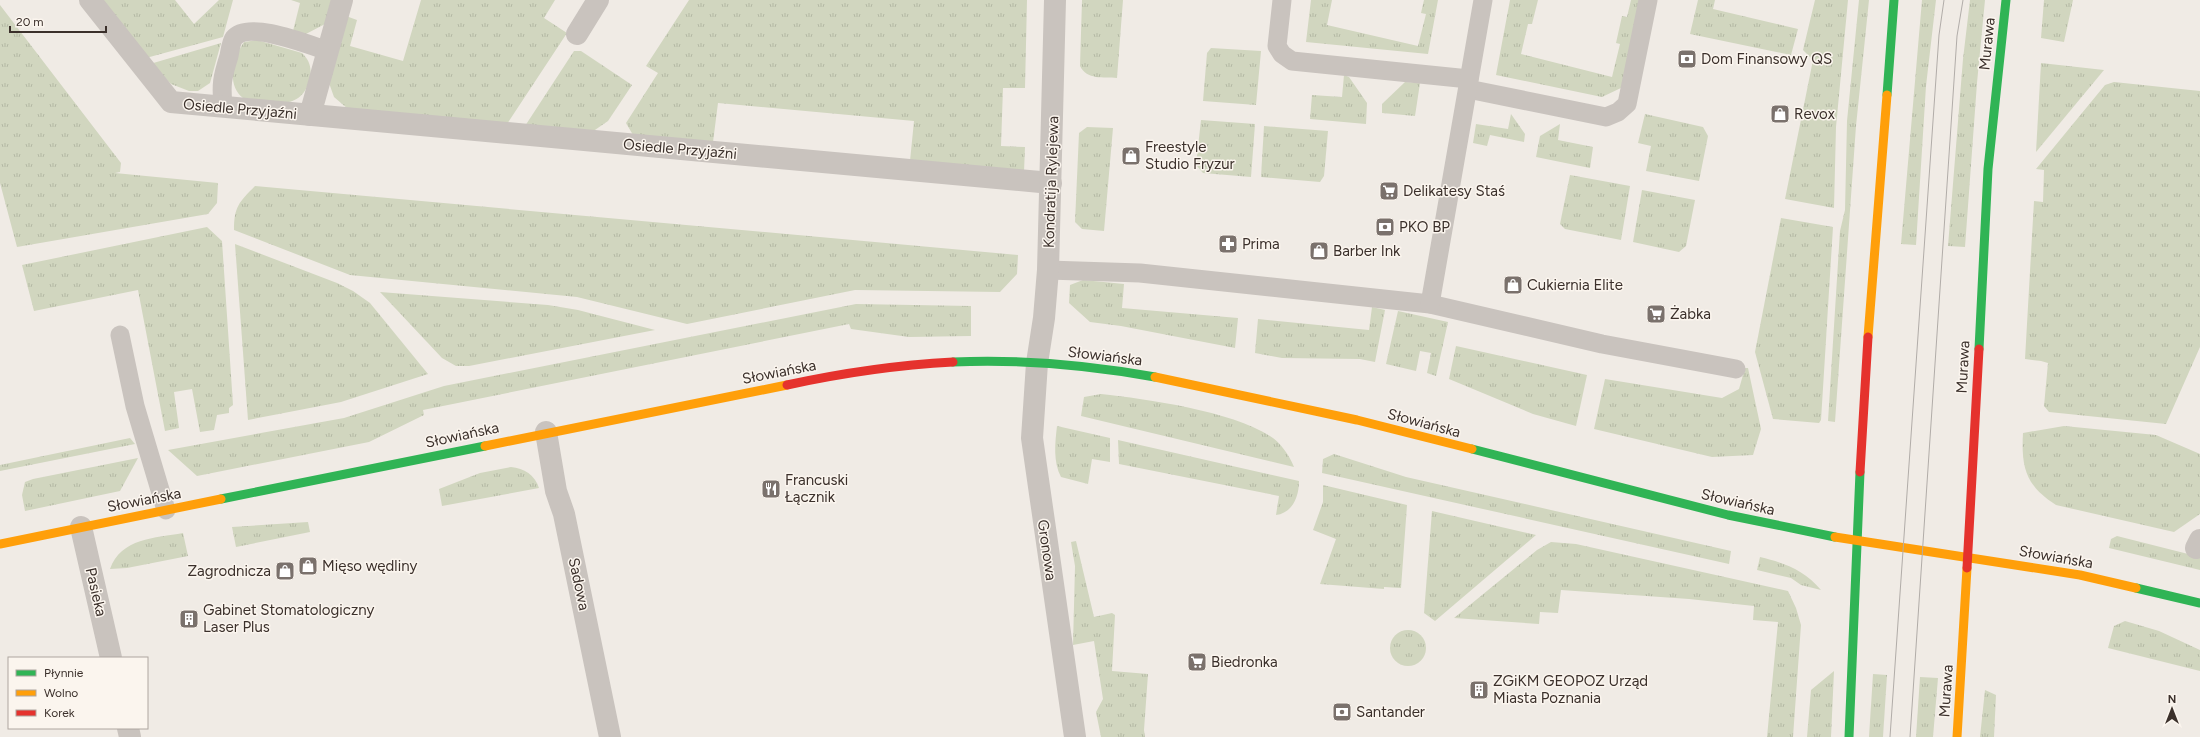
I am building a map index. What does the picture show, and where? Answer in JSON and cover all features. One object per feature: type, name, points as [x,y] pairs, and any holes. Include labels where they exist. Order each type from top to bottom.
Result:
[{"type":"street","name":"Osiedle Przyjaźni","points":[[90,0],[171,102],[1050,182]]},
{"type":"street","name":"Osiedle Przyjaźni","points":[[310,115],[342,0]]},
{"type":"street","points":[[577,34],[598,0]]},
{"type":"street","name":"Kondratija Rylejewa","points":[[1037,363],[1044,318],[1048,270],[1055,0]]},
{"type":"street","points":[[1848,737],[1864,383],[1894,0]]},
{"type":"street","name":"Murawa","points":[[1957,737],[1988,169],[2006,0]]},
{"type":"street","name":"Słowiańska","points":[[0,544],[546,432],[839,374],[917,364],[977,361],[1037,363],[1115,370],[1235,393],[1387,427],[1728,515],[1857,541],[1967,556],[2109,580],[2200,603]]},
{"type":"street","name":"Gronowa","points":[[1037,363],[1032,438],[1075,737]]},
{"type":"street","name":"Sadowa","points":[[546,432],[556,491],[564,514],[610,737]]},
{"type":"street","name":"Pasieka","points":[[80,527],[111,657]]},
{"type":"lane","points":[[1282,0],[1277,46],[1282,54],[1292,61],[1468,84],[1606,117],[1618,112],[1627,104],[1648,0]]},
{"type":"lane","points":[[1430,304],[1483,0]]},
{"type":"lane","points":[[223,107],[221,81],[234,38],[241,33],[251,30],[262,31],[328,51]]},
{"type":"lane","points":[[1048,270],[1068,269],[1140,273],[1430,304],[1602,344],[1736,369]]},
{"type":"lane","points":[[120,335],[135,406],[166,510]]},
{"type":"green space","points":[[101,0],[175,0],[194,24],[219,0],[233,0],[223,37],[146,58]]},
{"type":"green space","points":[[291,0],[332,0],[325,24],[304,35],[293,31],[300,3]]},
{"type":"green space","points":[[421,0],[555,0],[544,18],[567,33],[507,124],[348,109],[334,97],[329,83],[346,16],[357,20],[350,46],[403,61]]},
{"type":"green space","points":[[689,0],[1027,0],[1025,88],[1003,88],[1001,146],[1025,147],[1024,172],[910,161],[914,121],[718,103],[713,142],[633,135],[626,123],[658,73],[646,66]]},
{"type":"green space","points":[[1082,0],[1123,0],[1117,78],[1091,76],[1087,74],[1080,66]]},
{"type":"green space","points":[[1311,0],[1332,0],[1327,25],[1418,46],[1426,14],[1421,13],[1424,0],[1438,0],[1428,54],[1306,42]]},
{"type":"green space","points":[[1510,0],[1538,0],[1532,24],[1528,24],[1521,54],[1612,77],[1620,44],[1616,43],[1622,16],[1627,17],[1631,0],[1641,0],[1623,87],[1602,97],[1496,75]]},
{"type":"green space","points":[[1698,0],[1715,0],[1713,9],[1798,29],[1791,55],[1690,34]]},
{"type":"green space","points":[[1815,0],[1848,0],[1836,127],[1834,208],[1785,199],[1813,60],[1803,50]]},
{"type":"green space","points":[[1859,0],[1869,0],[1856,126],[1835,422],[1828,421],[1840,231],[1845,210],[1847,121]]},
{"type":"green space","points":[[1922,0],[1936,0],[1926,86],[1916,245],[1901,244]]},
{"type":"green space","points":[[1970,0],[1985,0],[1977,83],[1965,247],[1948,246],[1963,59]]},
{"type":"green space","points":[[2044,0],[2073,0],[2064,42],[2041,38]]},
{"type":"green space","points":[[0,5],[121,163],[120,172],[115,173],[218,183],[217,203],[208,214],[17,247],[0,183]]},
{"type":"green space","points":[[257,40],[302,53],[306,58],[311,74],[306,89],[300,97],[284,103],[243,98],[238,93],[234,86],[233,79],[234,63],[244,42]]},
{"type":"green space","points":[[221,43],[210,83],[198,91],[189,91],[171,84],[150,64]]},
{"type":"green space","points":[[1211,48],[1261,51],[1256,105],[1203,101],[1207,53]]},
{"type":"green space","points":[[574,51],[581,51],[632,85],[608,121],[592,132],[525,126]]},
{"type":"green space","points":[[2041,63],[2104,70],[2036,152]]},
{"type":"green space","points":[[1344,75],[1349,77],[1367,103],[1366,124],[1310,119],[1312,95],[1342,97]]},
{"type":"green space","points":[[1405,82],[1420,83],[1415,116],[1382,113],[1382,104]]},
{"type":"green space","points":[[2114,82],[2200,91],[2200,347],[2166,424],[2049,412],[2044,406],[2048,363],[2025,359],[2034,201],[2043,202],[2044,170],[2036,169],[2105,85]]},
{"type":"green space","points":[[1511,114],[1525,134],[1524,142],[1490,135],[1487,146],[1473,143],[1476,124],[1508,129]]},
{"type":"green space","points":[[1645,114],[1703,127],[1708,136],[1699,181],[1646,171],[1651,146],[1638,143]]},
{"type":"green space","points":[[1201,120],[1255,124],[1251,177],[1203,173],[1196,165]]},
{"type":"green space","points":[[1560,124],[1558,140],[1593,147],[1590,168],[1536,157],[1540,136]]},
{"type":"green space","points":[[1264,126],[1328,131],[1324,176],[1320,182],[1261,177]]},
{"type":"green space","points":[[1087,127],[1113,128],[1104,231],[1082,229],[1075,222],[1079,133]]},
{"type":"green space","points":[[1570,175],[1630,186],[1621,240],[1565,229],[1560,224]]},
{"type":"green space","points":[[255,186],[1018,255],[1017,274],[1000,292],[855,290],[687,324],[577,297],[350,275],[234,230],[234,222],[238,205]]},
{"type":"green space","points":[[1642,190],[1695,200],[1686,246],[1679,252],[1633,242]]},
{"type":"green space","points":[[1781,218],[1833,227],[1821,420],[1819,423],[1773,419],[1755,352]]},
{"type":"green space","points":[[207,227],[222,241],[233,405],[229,408],[229,413],[217,415],[214,430],[200,432],[192,389],[174,392],[179,428],[165,431],[138,290],[34,311],[22,265]]},
{"type":"green space","points":[[235,244],[337,283],[353,291],[370,303],[428,374],[341,402],[248,420]]},
{"type":"green space","points":[[1083,280],[1124,284],[1122,308],[1238,318],[1235,348],[1121,326],[1090,322],[1069,303],[1070,285]]},
{"type":"green space","points":[[380,292],[548,305],[578,310],[655,330],[469,366],[456,366],[442,358]]},
{"type":"green space","points":[[856,304],[971,306],[971,336],[909,337],[851,329],[849,324],[423,410],[424,415],[369,442],[197,476],[168,450],[344,418],[444,386]]},
{"type":"green space","points":[[1372,307],[1385,310],[1375,362],[1360,359],[1282,358],[1255,353],[1258,319],[1369,330]]},
{"type":"green space","points":[[1398,311],[1448,322],[1436,376],[1427,373],[1431,353],[1420,351],[1416,371],[1386,364]]},
{"type":"green space","points":[[1456,346],[1587,375],[1576,426],[1533,414],[1449,379]]},
{"type":"green space","points":[[1745,368],[1748,368],[1761,429],[1753,455],[1712,457],[1594,429],[1605,379],[1722,398],[1739,389]]},
{"type":"green space","points":[[1101,394],[1141,399],[1212,413],[1253,427],[1278,442],[1290,458],[1294,467],[1081,416],[1084,397]]},
{"type":"green space","points":[[1057,426],[1110,438],[1110,462],[1092,459],[1088,484],[1061,477],[1058,471],[1056,459],[1055,446]]},
{"type":"green space","points":[[2064,426],[2156,435],[2200,454],[2200,514],[2174,532],[2056,505],[2038,491],[2028,475],[2023,456],[2023,433]]},
{"type":"green space","points":[[130,438],[135,444],[0,471],[0,465]]},
{"type":"green space","points":[[1118,440],[1299,481],[1298,492],[1291,507],[1282,514],[1276,515],[1279,496],[1119,464]]},
{"type":"green space","points":[[1334,454],[1406,477],[1731,551],[1729,564],[1322,473],[1323,459]]},
{"type":"green space","points":[[138,458],[120,491],[25,511],[22,495],[25,482],[33,479]]},
{"type":"green space","points":[[511,467],[525,471],[532,476],[539,488],[442,506],[439,489],[480,473]]},
{"type":"green space","points":[[1323,485],[1407,505],[1401,588],[1384,587],[1384,589],[1320,584],[1336,539],[1313,530],[1323,502]]},
{"type":"green space","points":[[1432,511],[1536,535],[1435,621],[1424,613]]},
{"type":"green space","points":[[308,522],[310,532],[236,547],[232,527]]},
{"type":"green space","points":[[183,533],[188,556],[127,568],[110,569],[115,559],[122,551],[131,545],[150,538]]},
{"type":"green space","points":[[2117,536],[2200,557],[2200,570],[2109,548],[2111,539]]},
{"type":"green space","points":[[1076,541],[1094,617],[1112,613],[1115,615],[1112,671],[1148,674],[1144,730],[1145,737],[1101,737],[1096,712],[1103,699],[1094,641],[1073,645],[1075,566],[1071,542]]},
{"type":"green space","points":[[1551,542],[1576,544],[1788,591],[1796,608],[1801,625],[1793,737],[1767,737],[1778,622],[1753,620],[1754,606],[1689,599],[1561,590],[1558,613],[1540,612],[1539,624],[1454,618],[1537,550]]},
{"type":"green space","points":[[1760,557],[1794,568],[1808,577],[1821,590],[1801,585],[1791,578],[1757,570]]},
{"type":"green space","points":[[2125,621],[2159,631],[2200,650],[2200,671],[2108,648],[2114,626]]},
{"type":"green space","points":[[1412,630],[1421,635],[1425,641],[1425,655],[1421,661],[1412,666],[1404,666],[1395,661],[1391,655],[1390,644],[1395,635],[1401,631]]},
{"type":"green space","points":[[1834,671],[1831,737],[1807,737],[1811,690]]},
{"type":"green space","points":[[1873,674],[1887,675],[1883,737],[1869,737]]},
{"type":"green space","points":[[1920,677],[1938,678],[1933,737],[1916,737]]},
{"type":"green space","points":[[1985,690],[1996,695],[1994,737],[1980,737]]},
{"type":"tram line","points":[[1890,737],[1939,35],[1944,0]]},
{"type":"tram line","points":[[1910,737],[1957,36],[1963,0]]},
{"type":"traffic: fast","points":[[1887,95],[1894,0]]},
{"type":"traffic: fast","points":[[1979,349],[1988,169],[2006,0]]},
{"type":"traffic: fast","points":[[953,362],[1029,362],[1105,369],[1155,377]]},
{"type":"traffic: fast","points":[[221,499],[485,446]]},
{"type":"traffic: fast","points":[[1472,449],[1728,515],[1835,537]]},
{"type":"traffic: fast","points":[[1849,737],[1860,472]]},
{"type":"traffic: fast","points":[[2136,588],[2200,603]]},
{"type":"traffic: slow","points":[[1868,337],[1887,95]]},
{"type":"traffic: slow","points":[[1155,377],[1357,420],[1472,449]]},
{"type":"traffic: slow","points":[[485,446],[787,385]]},
{"type":"traffic: slow","points":[[0,544],[221,499]]},
{"type":"traffic: slow","points":[[1835,537],[2080,575],[2136,588]]},
{"type":"traffic: slow","points":[[1957,737],[1967,568]]},
{"type":"traffic: jam","points":[[1860,472],[1868,337]]},
{"type":"traffic: jam","points":[[1967,568],[1979,349]]},
{"type":"traffic: jam","points":[[787,385],[870,370],[953,362]]},
{"type":"place","name":"Dom Finansowy QS","points":[[1687,59]]},
{"type":"place","name":"Revox","points":[[1780,114]]},
{"type":"place","name":"Freestyle Studio Fryzur","points":[[1131,156]]},
{"type":"place","name":"Delikatesy Staś","points":[[1389,191]]},
{"type":"place","name":"PKO BP","points":[[1385,227]]},
{"type":"place","name":"Prima","points":[[1228,244]]},
{"type":"place","name":"Barber Ink","points":[[1319,251]]},
{"type":"place","name":"Cukiernia Elite","points":[[1513,285]]},
{"type":"place","name":"Żabka","points":[[1656,314]]},
{"type":"place","name":"Francuski Łącznik","points":[[771,489]]},
{"type":"place","name":"Mięso wędliny","points":[[308,566]]},
{"type":"place","name":"Zagrodnicza","points":[[285,571]]},
{"type":"place","name":"Gabinet Stomatologiczny Laser Plus","points":[[189,619]]},
{"type":"place","name":"Biedronka","points":[[1197,662]]},
{"type":"place","name":"ZGiKM GEOPOZ Urząd Miasta Poznania","points":[[1479,690]]},
{"type":"place","name":"Santander","points":[[1342,712]]}]
